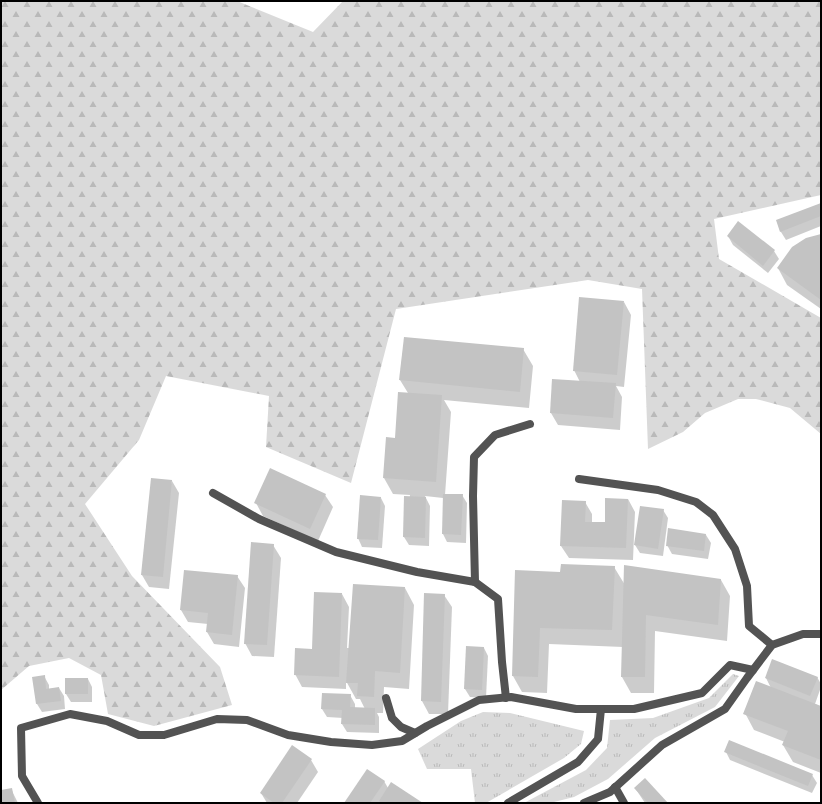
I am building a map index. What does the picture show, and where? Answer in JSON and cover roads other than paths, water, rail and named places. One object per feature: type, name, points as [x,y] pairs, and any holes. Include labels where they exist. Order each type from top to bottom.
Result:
[{"type":"street","points":[[474,582],[474,457],[495,435],[530,424]]},
{"type":"street","points":[[579,480],[658,490],[696,502],[713,515],[735,549],[745,579],[747,586],[749,626],[772,645]]},
{"type":"street","points":[[213,493],[259,519],[336,552],[417,572],[474,582],[498,600],[506,698]]},
{"type":"street","points":[[584,803],[610,792],[662,745],[725,710],[772,645],[803,634],[821,634]]},
{"type":"street","points":[[38,803],[22,776],[21,728],[70,714],[107,721],[139,735],[164,735],[217,719],[247,720],[288,735],[331,742],[372,745],[402,741],[427,726],[479,700],[511,698],[576,709],[634,709],[702,693],[730,665],[753,670]]},
{"type":"street","points":[[386,698],[392,718],[401,727],[415,733]]},
{"type":"street","points":[[508,803],[578,762],[598,739],[601,709]]},
{"type":"street","points":[[615,787],[624,803]]}]
